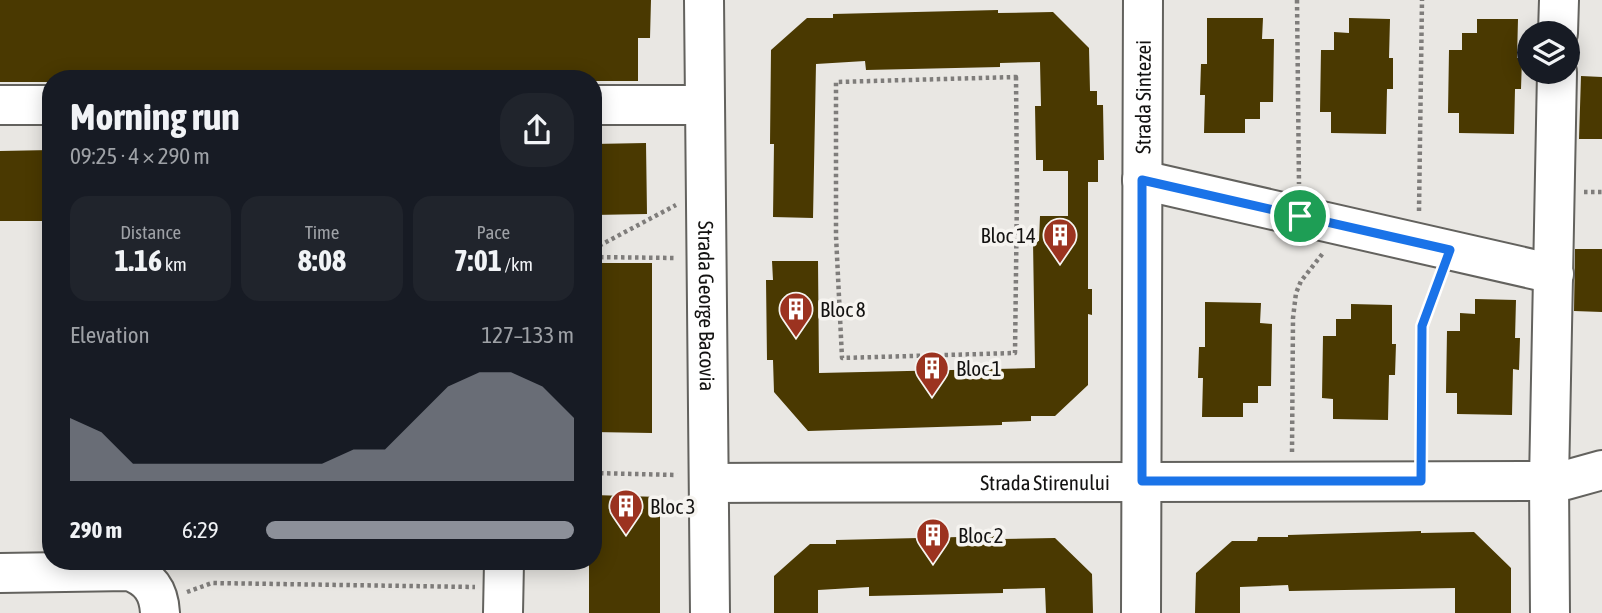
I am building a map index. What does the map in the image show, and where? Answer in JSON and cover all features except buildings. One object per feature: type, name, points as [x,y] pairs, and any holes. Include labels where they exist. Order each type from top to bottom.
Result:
[{"type":"street","name":"Strada George Bacovia","points":[[704,0],[710,613]]},
{"type":"street","name":"Strada Sintezei","points":[[1142,613],[1143,0]]},
{"type":"street","points":[[1558,21],[1559,0]]},
{"type":"street","points":[[1550,613],[1549,481],[1557,84]]},
{"type":"street","points":[[0,105],[42,105]]},
{"type":"street","points":[[602,105],[705,105]]},
{"type":"street","points":[[1142,180],[1553,274]]},
{"type":"street","name":"Strada Stirenului","points":[[709,480],[1549,481],[1566,480],[1602,470]]},
{"type":"street","points":[[0,573],[130,571],[148,581],[155,590],[159,607]]},
{"type":"path","points":[[1297,0],[1300,216]]},
{"type":"path","points":[[1421,481],[1422,326],[1435,247],[1422,0]]},
{"type":"path","points":[[1016,77],[1015,353],[842,358],[836,236],[836,82],[1016,77]]},
{"type":"path","points":[[602,244],[706,188]]},
{"type":"path","points":[[1292,481],[1293,318],[1296,293],[1301,281],[1343,226]]},
{"type":"path","points":[[602,257],[707,258]]},
{"type":"path","points":[[602,474],[709,480]]},
{"type":"path","points":[[159,607],[212,583],[503,587]]},
{"type":"place","name":"Bloc 14","points":[[1060,265]]},
{"type":"place","name":"Bloc 8","points":[[796,339]]},
{"type":"place","name":"Bloc 1","points":[[932,398]]},
{"type":"place","name":"Bloc 3","points":[[626,536]]},
{"type":"place","name":"Bloc 2","points":[[933,565]]},
{"type":"route","points":[[1142,180],[1300,216],[1450,250],[1422,326],[1421,481],[1142,481],[1142,180]]}]
